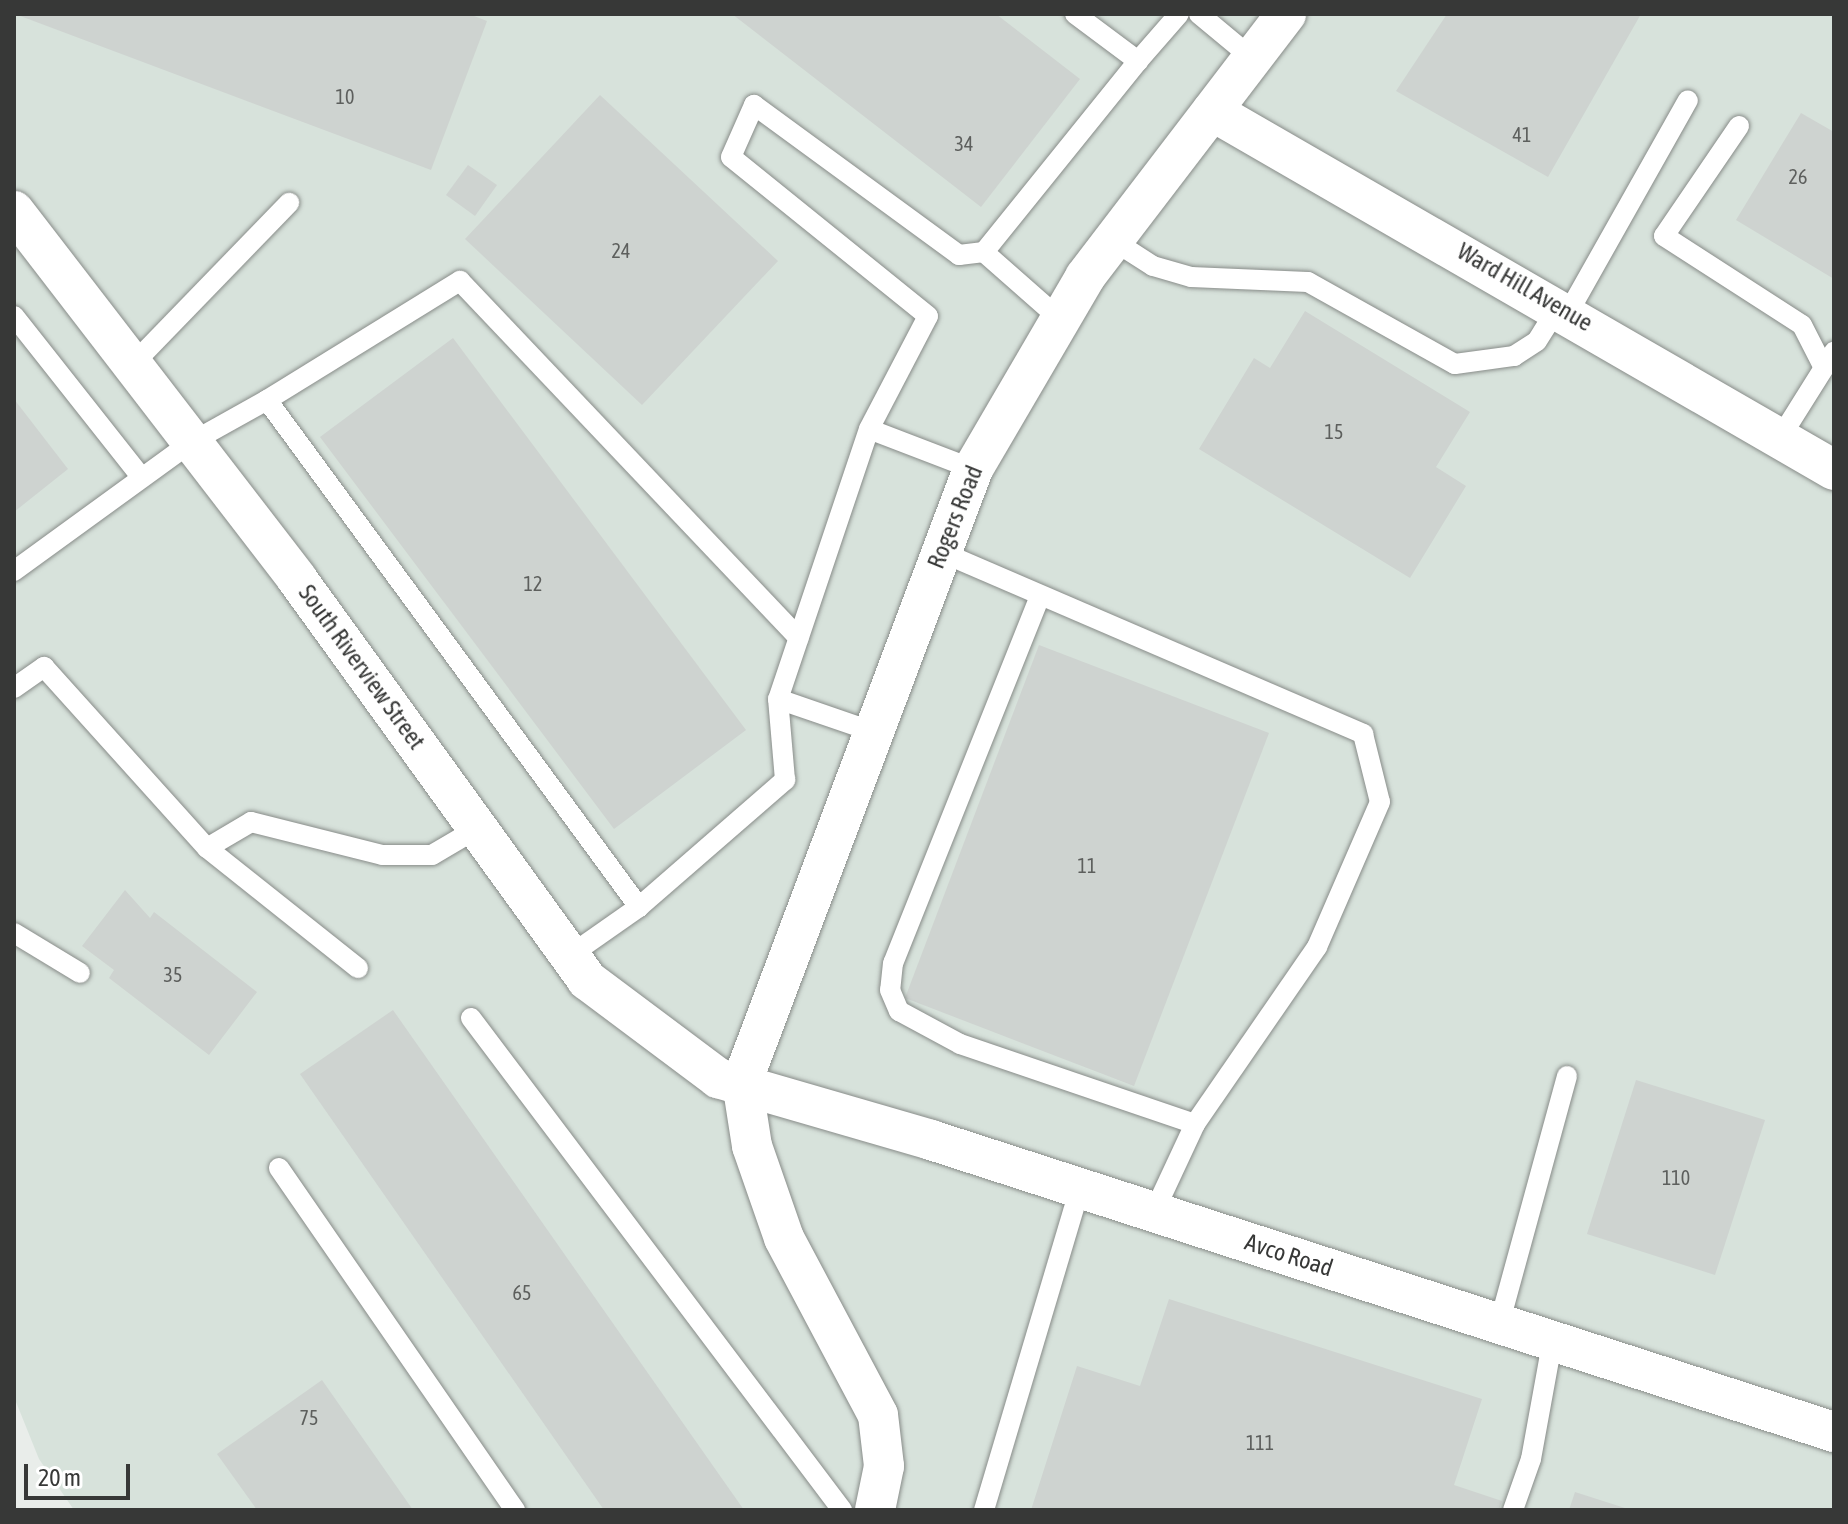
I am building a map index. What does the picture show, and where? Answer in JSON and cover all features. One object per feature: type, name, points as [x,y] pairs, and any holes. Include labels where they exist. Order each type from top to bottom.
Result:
[{"type":"street","name":"Rogers Road","points":[[742,1082],[871,731],[973,469],[1061,320],[1114,241],[1286,14]]},
{"type":"street","name":"Ward Hill Avenue","points":[[1212,111],[1563,310],[1834,470]]},
{"type":"street","name":"South Riverview Street","points":[[14,211],[478,828],[587,980],[658,1038],[718,1078],[742,1082]]},
{"type":"street","name":"Avco Road","points":[[742,1082],[1500,1321],[1834,1432]]},
{"type":"street","points":[[742,1082],[752,1146],[784,1238],[878,1415],[884,1466],[875,1510]]},
{"type":"lane","points":[[1075,14],[1138,61]]},
{"type":"lane","points":[[569,956],[639,907],[785,780],[778,699],[869,429],[928,316],[731,157],[754,105],[959,255],[984,252],[1179,14]]},
{"type":"lane","points":[[1199,14],[1252,58]]},
{"type":"lane","points":[[1114,241],[1153,266],[1191,277],[1308,282],[1455,364],[1514,356],[1537,341],[1563,310],[1688,100]]},
{"type":"lane","points":[[1739,126],[1664,236],[1802,325],[1829,360],[1780,438]]},
{"type":"lane","points":[[132,365],[289,203]]},
{"type":"lane","points":[[984,252],[1061,320]]},
{"type":"lane","points":[[14,571],[190,443],[267,400],[460,281],[799,638]]},
{"type":"lane","points":[[14,316],[142,478]]},
{"type":"lane","points":[[267,400],[639,907]]},
{"type":"lane","points":[[869,429],[973,469]]},
{"type":"lane","points":[[941,552],[1363,734],[1380,802],[1374,817],[1317,947],[1195,1124],[1154,1212]]},
{"type":"lane","points":[[1040,596],[893,963],[890,990],[899,1011],[960,1044],[1195,1124]]},
{"type":"lane","points":[[14,688],[44,667],[207,848],[358,968]]},
{"type":"lane","points":[[778,699],[871,731]]},
{"type":"lane","points":[[207,848],[251,822],[382,855],[432,855],[478,828]]},
{"type":"lane","points":[[14,933],[80,973]]},
{"type":"lane","points":[[471,1018],[842,1510]]},
{"type":"lane","points":[[1500,1321],[1567,1076]]},
{"type":"lane","points":[[279,1168],[515,1510]]},
{"type":"lane","points":[[984,1510],[1080,1188]]},
{"type":"lane","points":[[1513,1510],[1531,1459],[1553,1338]]},
{"type":"shaded area","points":[[14,14],[1834,14],[1834,1510],[74,1510],[39,1459],[14,1397]]},
{"type":"building","points":[[15,14],[469,14],[487,21],[431,170]]},
{"type":"building","points":[[732,14],[996,14],[1080,79],[981,207]]},
{"type":"building","points":[[1447,14],[1641,14],[1548,177],[1396,91]]},
{"type":"building","points":[[600,95],[778,261],[642,405],[465,239]]},
{"type":"building","points":[[1801,113],[1834,132],[1834,279],[1736,220]]},
{"type":"building","points":[[468,165],[497,185],[475,216],[446,195]]},
{"type":"building","points":[[1305,311],[1470,412],[1436,467],[1466,486],[1410,578],[1199,449],[1254,358],[1270,368]]},
{"type":"building","points":[[453,338],[746,730],[614,829],[320,437]]},
{"type":"building","points":[[14,399],[68,469],[14,512]]},
{"type":"building","points":[[1039,645],[1269,733],[1134,1086],[905,998]]},
{"type":"building","points":[[125,890],[150,918],[154,912],[257,992],[209,1055],[109,978],[114,970],[82,946]]},
{"type":"building","points":[[393,1010],[744,1510],[604,1510],[300,1074]]},
{"type":"building","points":[[1636,1080],[1765,1120],[1715,1275],[1587,1234]]},
{"type":"building","points":[[1169,1299],[1482,1399],[1454,1485],[1502,1501],[1499,1510],[1031,1510],[1077,1366],[1140,1386]]},
{"type":"building","points":[[322,1380],[413,1510],[257,1510],[217,1454]]},
{"type":"building","points":[[1575,1492],[1628,1509],[1628,1510],[1569,1510]]}]
